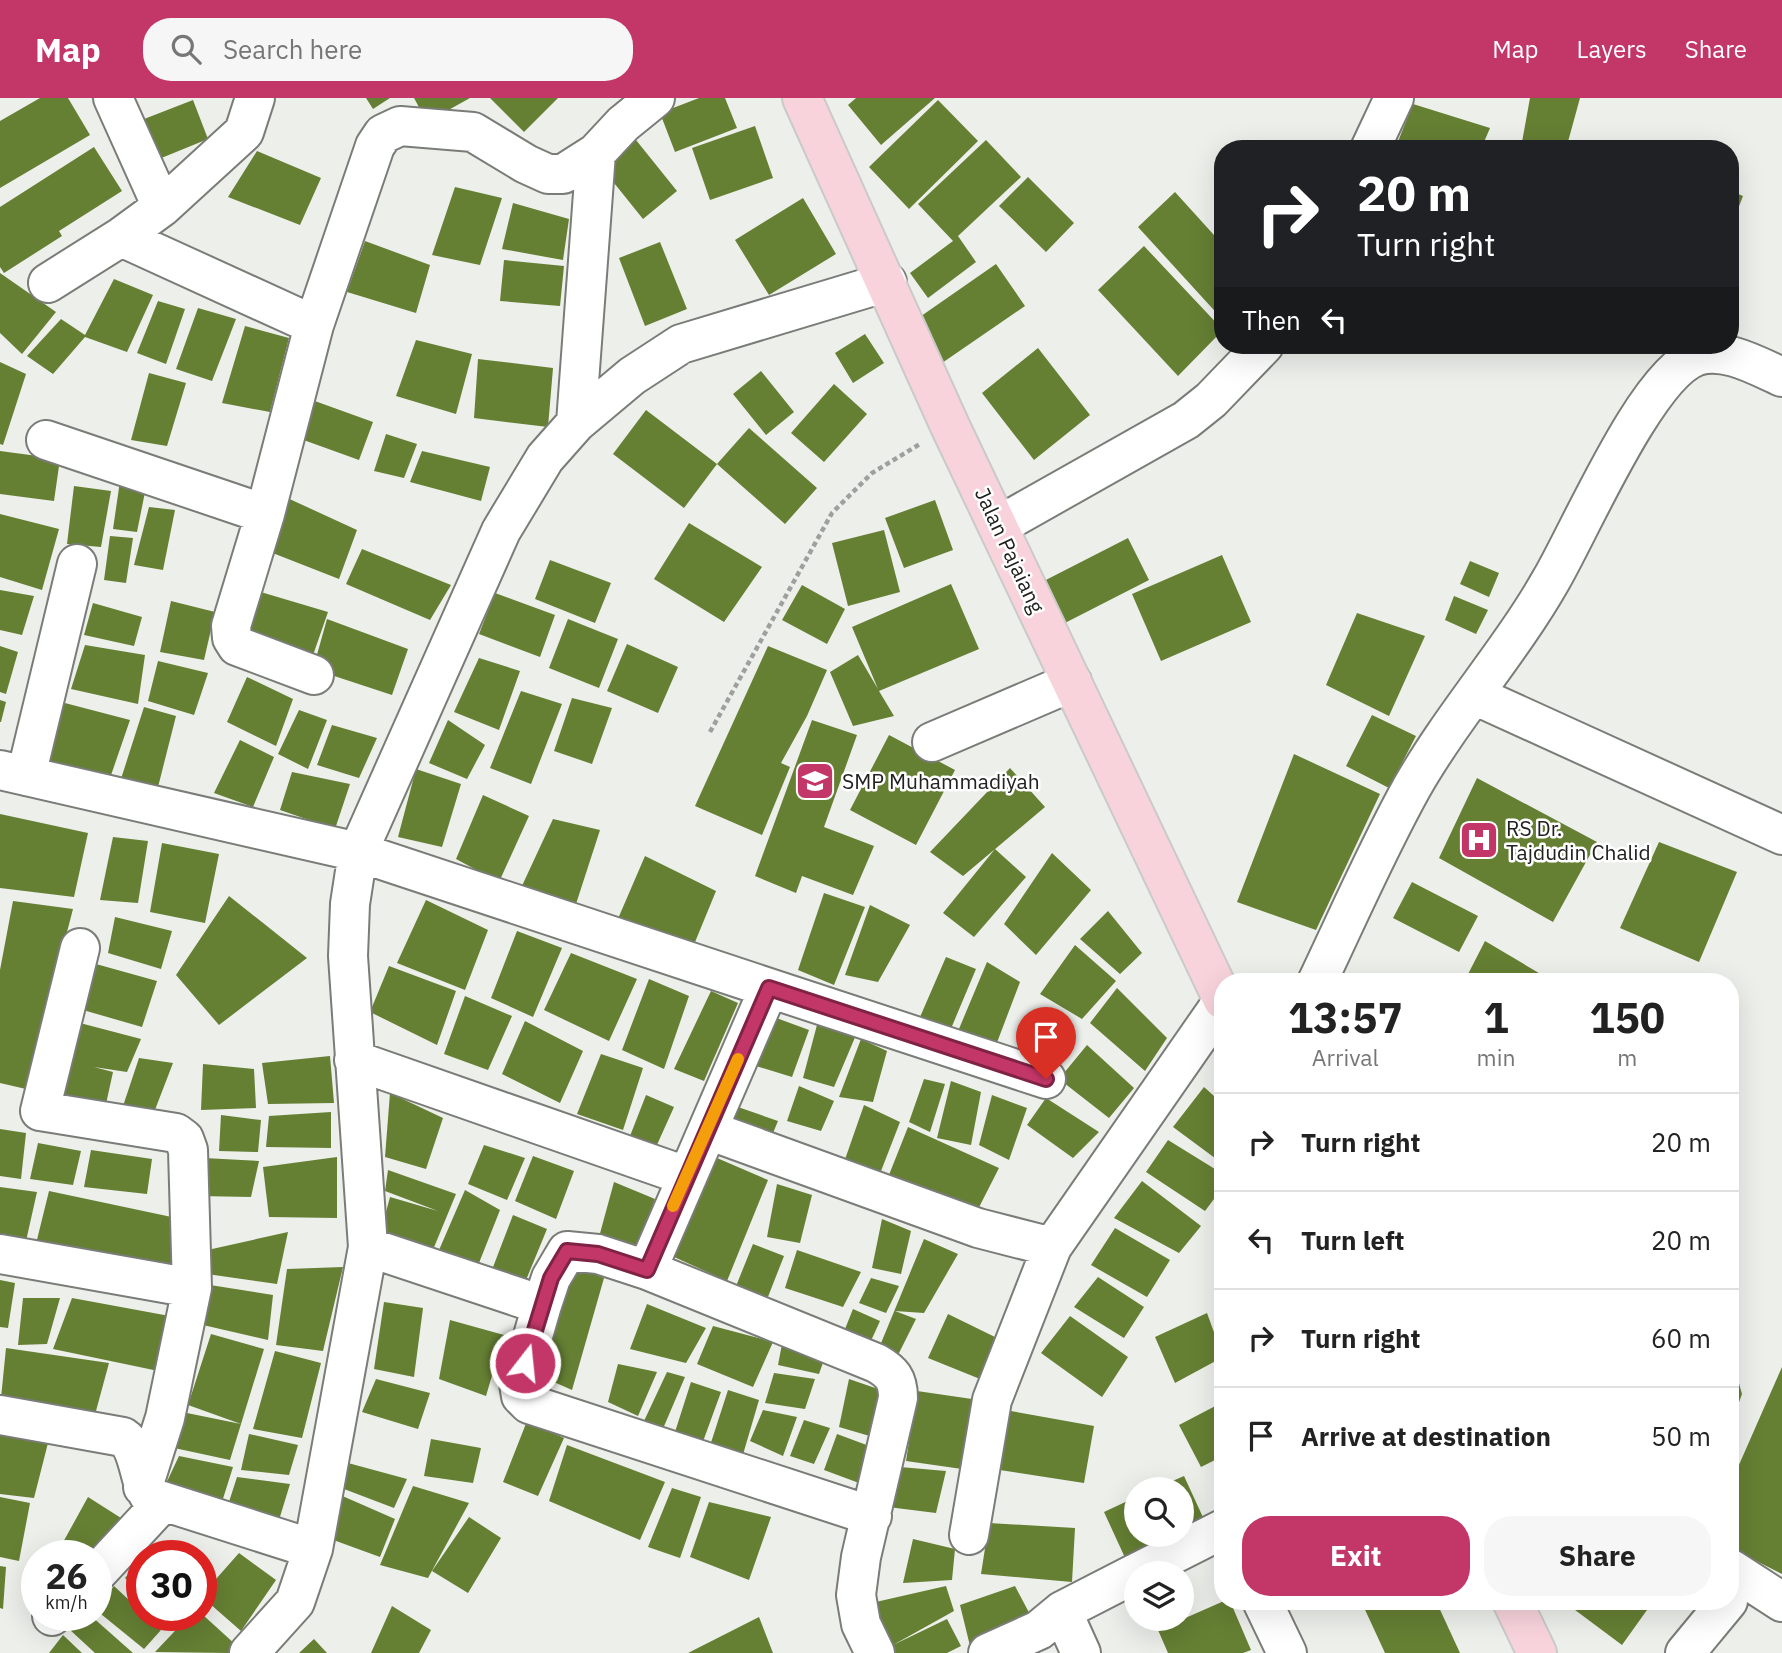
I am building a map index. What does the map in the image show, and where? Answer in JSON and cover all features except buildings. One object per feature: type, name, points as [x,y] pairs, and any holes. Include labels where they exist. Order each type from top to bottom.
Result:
[{"type":"main road","name":"Jalan Pajaiang","points":[[802,98],[950,426],[1214,982]]},
{"type":"main road","points":[[1516,1610],[1537,1653]]},
{"type":"street","points":[[113,98],[162,206]]},
{"type":"street","points":[[314,675],[237,646],[232,638],[231,626],[265,514],[314,325],[375,146],[390,128],[474,132],[548,174],[563,174],[596,153],[623,124],[655,98]]},
{"type":"street","points":[[1374,140],[1394,98]]},
{"type":"street","points":[[48,283],[121,237],[162,206],[243,109]]},
{"type":"street","points":[[576,423],[596,153]]},
{"type":"street","points":[[121,237],[314,325]]},
{"type":"street","points":[[249,1653],[295,1602],[313,1549],[368,1247],[348,956],[350,904],[358,852],[501,531],[545,458],[576,423],[632,376],[681,344],[887,282]]},
{"type":"street","points":[[998,526],[1186,420],[1211,400],[1255,354]]},
{"type":"street","points":[[1321,973],[1413,786],[1550,582],[1639,416],[1682,365],[1697,356],[1712,354]]},
{"type":"street","points":[[1722,354],[1782,377]]},
{"type":"street","points":[[46,440],[265,514]]},
{"type":"street","points":[[77,564],[13,773],[358,852],[1046,1079]]},
{"type":"street","points":[[932,742],[1072,682]]},
{"type":"street","points":[[1474,695],[1782,835]]},
{"type":"street","points":[[80,948],[40,1111],[176,1133],[184,1139],[188,1150],[192,1289],[152,1495],[112,1551]]},
{"type":"street","points":[[647,1270],[769,988]]},
{"type":"street","points":[[969,1535],[992,1400],[1052,1247],[1214,1014]]},
{"type":"street","points":[[354,1060],[686,1176]]},
{"type":"street","points":[[708,1130],[978,1228],[1052,1247]]},
{"type":"street","points":[[368,1247],[542,1305]]},
{"type":"street","points":[[872,1516],[529,1404],[521,1396],[519,1384],[551,1278],[567,1251],[598,1254],[647,1270],[889,1370],[896,1379],[898,1398],[856,1595],[861,1625],[875,1653]]},
{"type":"street","points":[[0,1254],[192,1289]]},
{"type":"street","points":[[0,1415],[128,1439],[152,1495],[313,1549]]},
{"type":"street","points":[[1160,1561],[1214,1534]]},
{"type":"street","points":[[988,1653],[1039,1630],[1062,1611],[1124,1579]]},
{"type":"street","points":[[1739,1588],[1782,1602]]},
{"type":"street","points":[[1266,1610],[1287,1653]]},
{"type":"street","points":[[1685,1653],[1716,1610]]},
{"type":"street","points":[[1062,1611],[1082,1653]]},
{"type":"path","points":[[710,732],[832,513],[872,473],[950,426]]},
{"type":"slow traffic","points":[[673,1206],[738,1059]]},
{"type":"place","name":"SMP Muhammadiyah","points":[[815,781]]},
{"type":"place","name":"RS Dr. Tajdudin Chalid","points":[[1479,840]]},
{"type":"route","points":[[525,1363],[551,1278],[567,1251],[598,1254],[647,1270],[769,988],[1046,1079]]}]
